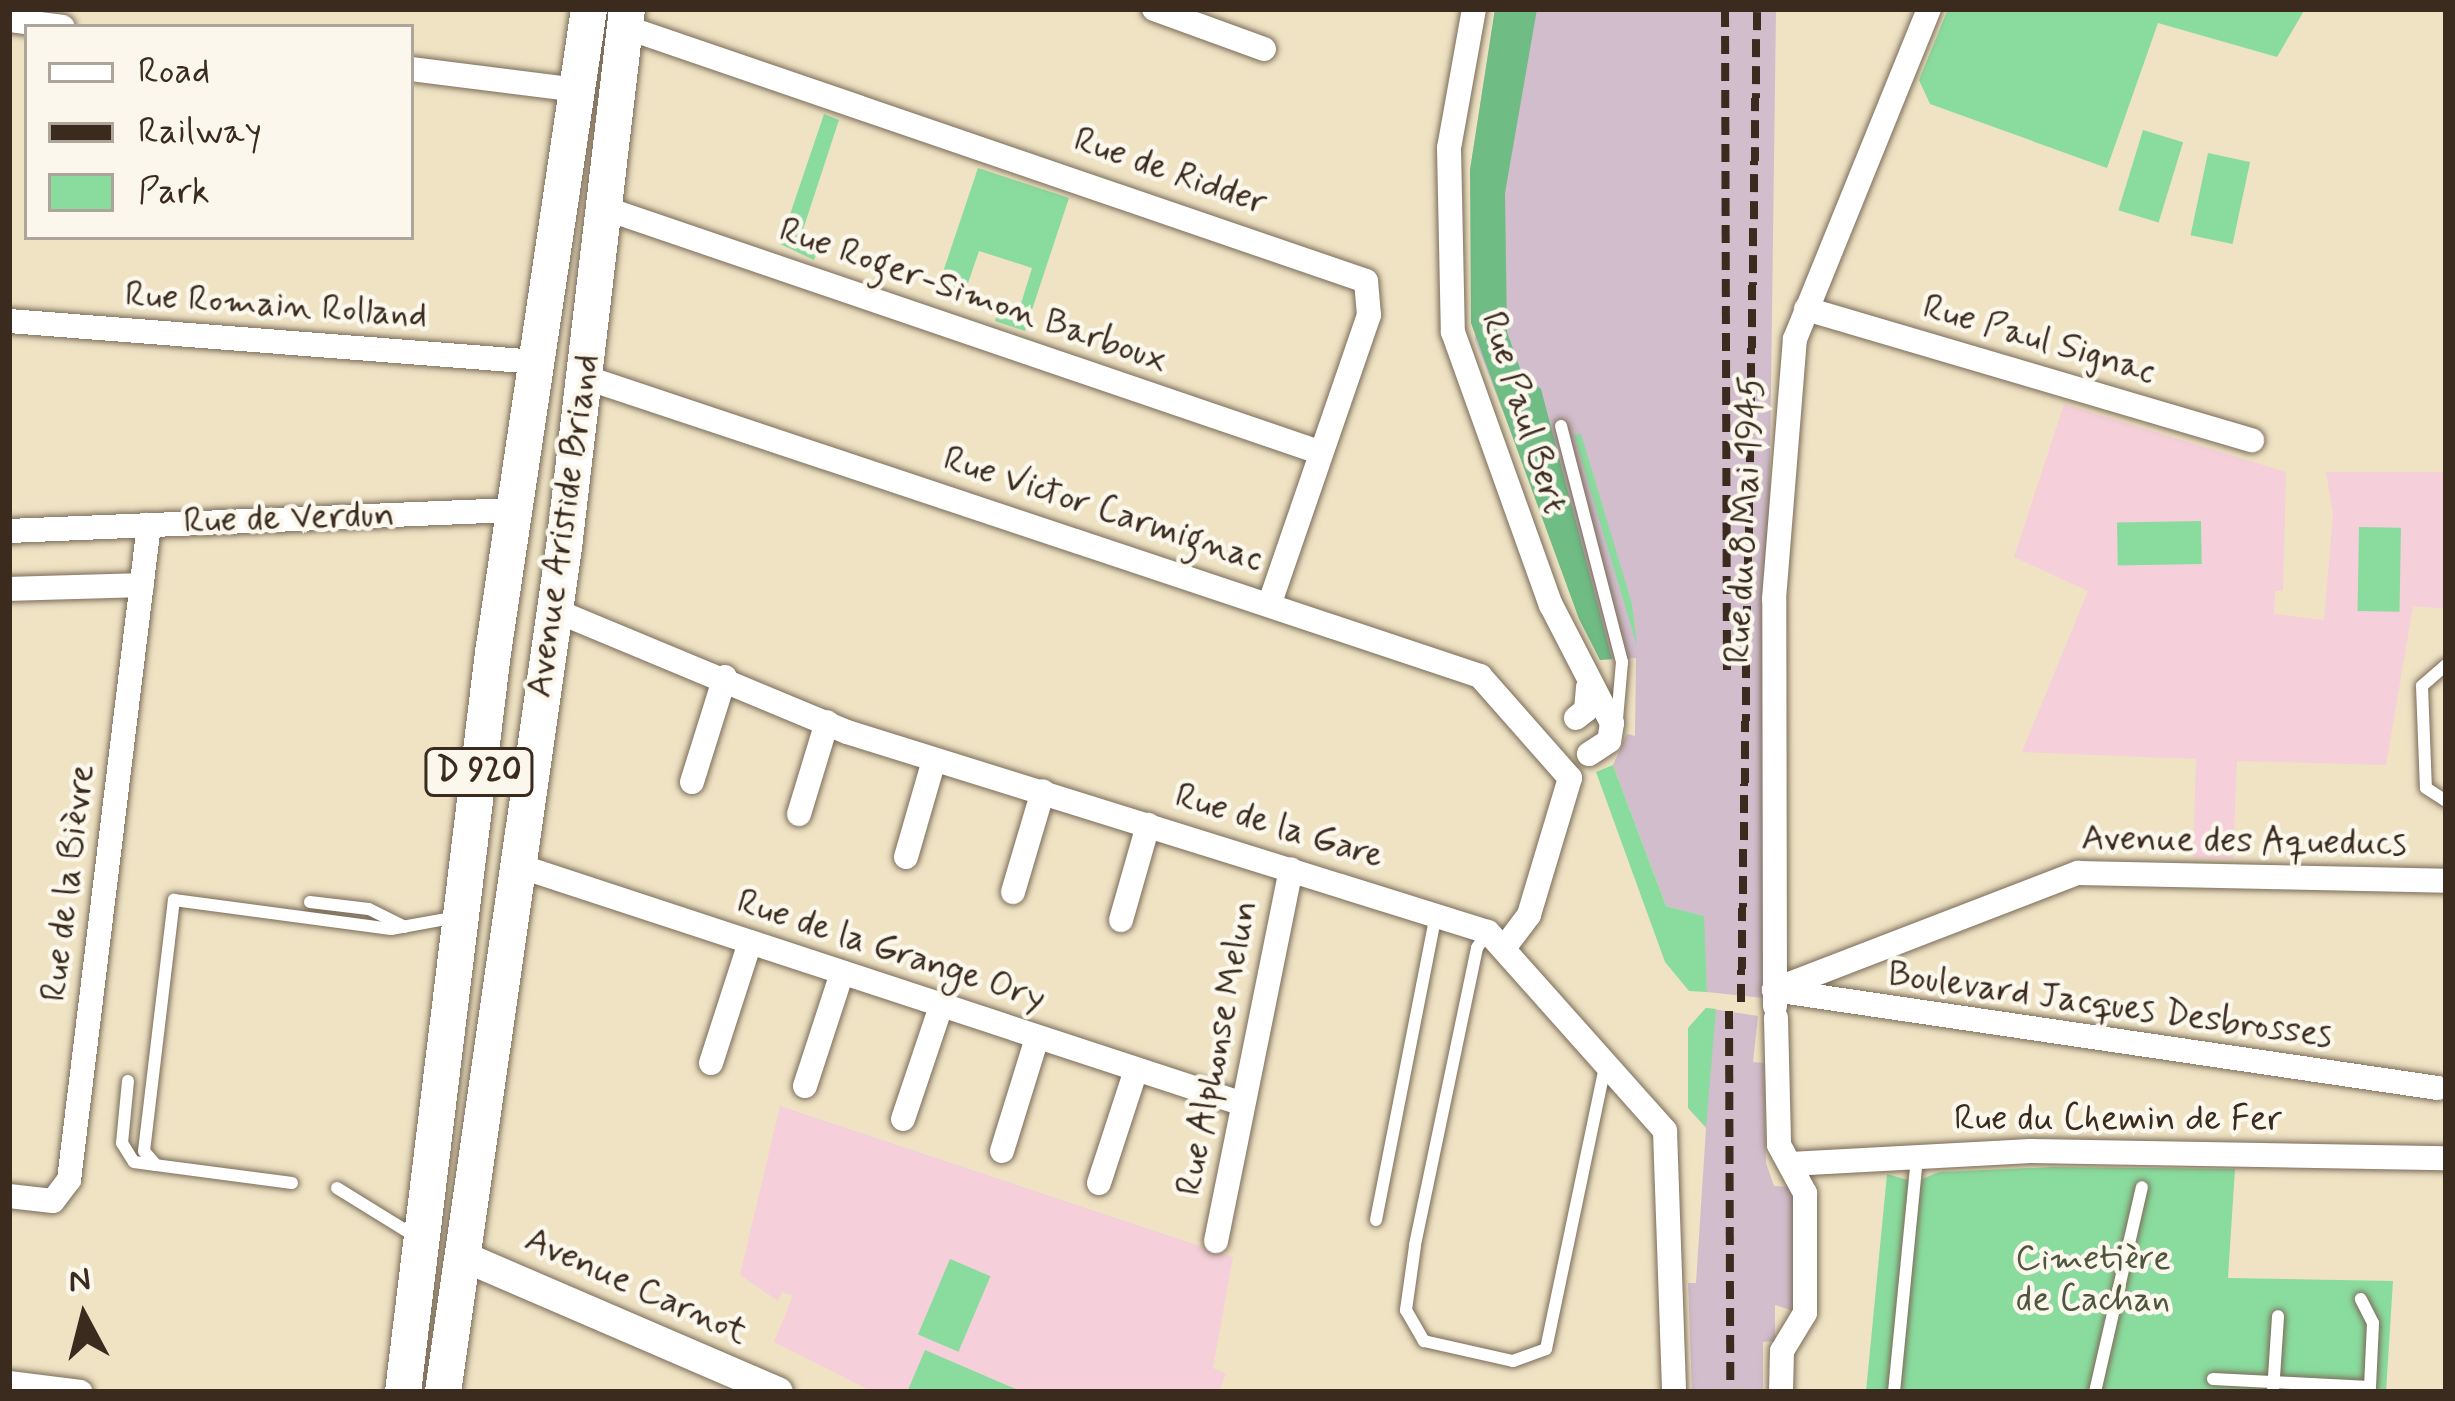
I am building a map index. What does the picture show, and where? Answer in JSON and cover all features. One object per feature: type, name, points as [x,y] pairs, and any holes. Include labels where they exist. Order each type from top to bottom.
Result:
[{"type":"main road","name":"Avenue Aristide Briand","points":[[403,1392],[513,510],[589,9]]},
{"type":"main road","name":"Avenue Aristide Briand","points":[[443,1392],[567,521],[626,18]]},
{"type":"main road","name":"Rue de Verdun","points":[[513,510],[567,521]]},
{"type":"main road","points":[[418,1244],[462,1256]]},
{"type":"street","points":[[1154,9],[1264,50]]},
{"type":"street","name":"Rue Paul Bert","points":[[1474,9],[1449,148],[1453,332],[1588,687],[1613,736]]},
{"type":"street","name":"Rue du 8 Mai 1945","points":[[1781,1392],[1782,1351],[1805,1313],[1805,1193],[1779,1145],[1775,1005],[1780,459],[1805,309],[1929,9]]},
{"type":"street","name":"Rue de Ridder","points":[[626,18],[1351,270],[1370,286],[1371,307],[1270,603]]},
{"type":"street","points":[[9,20],[39,24]]},
{"type":"street","points":[[414,69],[577,90]]},
{"type":"street","name":"Rue Roger-Simon Barboux","points":[[604,208],[1319,452]]},
{"type":"street","name":"Rue Paul Signac","points":[[1805,309],[2252,440]]},
{"type":"street","name":"Rue Romain Rolland","points":[[9,321],[537,362]]},
{"type":"street","name":"Rue Victor Carmignac","points":[[584,377],[1480,676],[1537,734],[1577,760]]},
{"type":"street","name":"Rue de Verdun","points":[[9,532],[513,510]]},
{"type":"street","name":"Rue de la Bièvre","points":[[9,1196],[53,1201],[69,1180],[149,525]]},
{"type":"street","points":[[9,589],[142,585]]},
{"type":"street","name":"Rue de la Gare","points":[[554,610],[827,722],[934,760],[1436,912],[1497,939],[1665,1131],[1674,1392]]},
{"type":"street","points":[[692,782],[725,677]]},
{"type":"street","points":[[1537,734],[1586,710],[1588,687]]},
{"type":"street","points":[[799,814],[827,722]]},
{"type":"street","points":[[1497,939],[1529,915],[1577,760],[1613,736]]},
{"type":"street","points":[[906,857],[934,760]]},
{"type":"street","points":[[1013,892],[1042,790]]},
{"type":"street","points":[[1121,920],[1148,824]]},
{"type":"street","name":"Rue de la Grange Ory","points":[[516,866],[1243,1104]]},
{"type":"street","name":"Rue Alphonse Melun","points":[[1216,1241],[1291,870]]},
{"type":"street","name":"Avenue des Aqueducs","points":[[1775,1005],[2078,873],[2446,880]]},
{"type":"street","points":[[711,1063],[750,942]]},
{"type":"street","points":[[805,1086],[842,973]]},
{"type":"street","name":"Boulevard Jacques Desbrosses","points":[[1775,1005],[2438,1088]]},
{"type":"street","points":[[903,1119],[941,1006]]},
{"type":"street","points":[[1002,1151],[1037,1038]]},
{"type":"street","points":[[1099,1183],[1136,1070]]},
{"type":"street","name":"Rue du Chemin de Fer","points":[[1790,1165],[2031,1151],[2446,1158]]},
{"type":"street","name":"Avenue Carnot","points":[[462,1256],[778,1392]]},
{"type":"street","points":[[9,1383],[80,1392]]},
{"type":"lane","points":[[1561,426],[1622,662],[1622,715],[1613,736]]},
{"type":"lane","points":[[2446,665],[2422,686],[2426,788],[2446,801]]},
{"type":"lane","points":[[156,1165],[142,1132],[174,900],[406,928],[459,916]]},
{"type":"lane","points":[[310,902],[369,909],[406,928]]},
{"type":"lane","points":[[1376,1220],[1436,912]]},
{"type":"lane","points":[[1497,939],[1477,948],[1415,1246],[1406,1310],[1424,1341],[1513,1360],[1546,1349],[1603,1075]]},
{"type":"lane","points":[[128,1081],[122,1143],[134,1162],[292,1183]]},
{"type":"lane","points":[[1894,1392],[1918,1158]]},
{"type":"lane","points":[[2095,1392],[2142,1186]]},
{"type":"lane","points":[[337,1188],[418,1244]]},
{"type":"lane","points":[[2213,1379],[2273,1387],[2371,1387],[2373,1322],[2361,1300]]},
{"type":"lane","points":[[2273,1387],[2278,1316]]},
{"type":"shaded area","points":[[1495,9],[1776,9],[1763,998],[1707,992],[1703,916],[1666,906],[1613,765],[1627,734],[1635,736],[1636,658],[1600,660],[1475,340],[1470,170]]},
{"type":"shaded area","points":[[2064,404],[2286,472],[2283,591],[2275,591],[2274,614],[2324,620],[2333,514],[2326,472],[2446,472],[2446,609],[2413,606],[2386,765],[2237,761],[2233,859],[2193,858],[2196,759],[2022,752],[2088,591],[2014,557]]},
{"type":"shaded area","points":[[1706,1008],[1758,1016],[1753,1062],[1764,1063],[1766,1163],[1774,1186],[1793,1187],[1794,1311],[1775,1305],[1775,1341],[1763,1342],[1763,1392],[1692,1392],[1688,1283],[1696,1283],[1706,1128],[1688,1108],[1688,1028]]},
{"type":"shaded area","points":[[780,1106],[1233,1257],[1213,1368],[1226,1374],[1218,1392],[873,1392],[774,1342],[793,1296],[782,1292],[778,1301],[740,1275]]},
{"type":"green space","points":[[1495,9],[1537,9],[1505,193],[1507,332],[1522,374],[1541,389],[1612,659],[1600,660],[1579,619],[1471,323],[1470,170]]},
{"type":"green space","points":[[1948,9],[2305,9],[2277,57],[2158,23],[2107,168],[1930,104],[1919,80]]},
{"type":"green space","points":[[824,114],[839,120],[798,245],[817,252],[814,260],[780,244]]},
{"type":"green space","points":[[2143,130],[2183,142],[2159,223],[2118,210]]},
{"type":"green space","points":[[2208,153],[2250,162],[2233,244],[2191,235]]},
{"type":"green space","points":[[978,168],[1069,198],[1025,331],[995,321],[1000,304],[1019,310],[1032,268],[979,251],[965,292],[939,284]]},
{"type":"green space","points":[[1581,434],[1632,604],[1637,646],[1574,435]]},
{"type":"green space","points":[[2201,521],[2202,564],[2118,565],[2117,522]]},
{"type":"green space","points":[[2359,527],[2401,528],[2400,612],[2358,611]]},
{"type":"green space","points":[[1613,765],[1666,906],[1704,916],[1707,992],[1689,991],[1665,962],[1596,772]]},
{"type":"green space","points":[[1706,1008],[1716,1009],[1706,1127],[1688,1108],[1688,1028]]},
{"type":"green space","name":"Cimetière de Cachan","points":[[2053,1167],[2235,1169],[2228,1278],[2393,1281],[2386,1392],[1866,1392],[1887,1174],[1915,1182],[1939,1172]]},
{"type":"green space","points":[[950,1259],[991,1276],[958,1352],[918,1334]]},
{"type":"green space","points":[[925,1350],[1018,1390],[908,1390]]},
{"type":"railway","points":[[1725,9],[1727,670]]},
{"type":"railway","points":[[1741,1002],[1757,9]]},
{"type":"railway","points":[[1729,1011],[1730,1392]]}]
